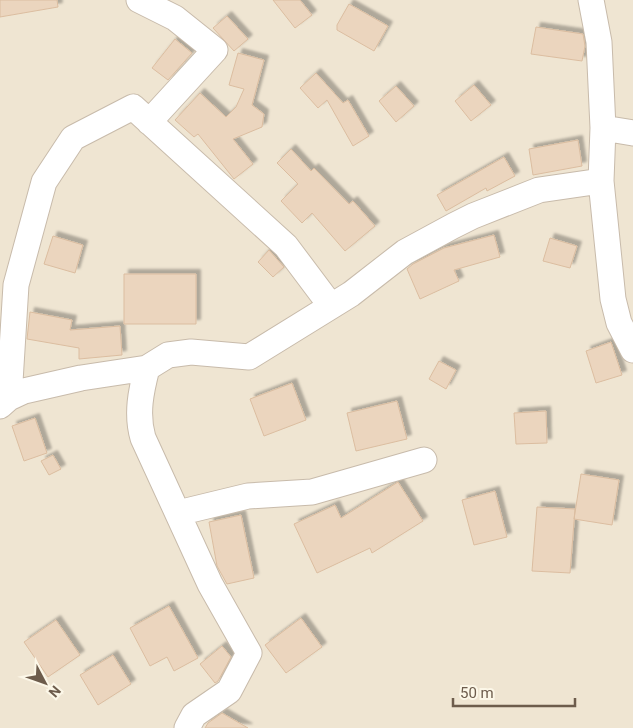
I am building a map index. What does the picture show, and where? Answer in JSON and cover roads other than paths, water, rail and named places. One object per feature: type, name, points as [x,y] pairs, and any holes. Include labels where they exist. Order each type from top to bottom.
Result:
[{"type":"street","points":[[139,0],[175,18],[216,50],[149,122]]},
{"type":"street","points":[[591,0],[599,42],[603,128],[601,181],[613,299],[619,323],[633,350]]},
{"type":"street","points":[[5,402],[16,285],[44,182],[74,138],[133,107],[286,246],[331,306]]},
{"type":"street","points":[[603,128],[633,133]]},
{"type":"street","points":[[5,402],[24,391],[81,378],[147,368],[168,355],[191,352],[249,358],[359,288],[405,252],[473,216],[539,190],[601,181]]},
{"type":"street","points":[[147,368],[139,397],[140,428],[210,584],[249,653],[229,691],[194,715],[187,728]]},
{"type":"street","points":[[178,513],[248,496],[312,492],[424,460]]}]
